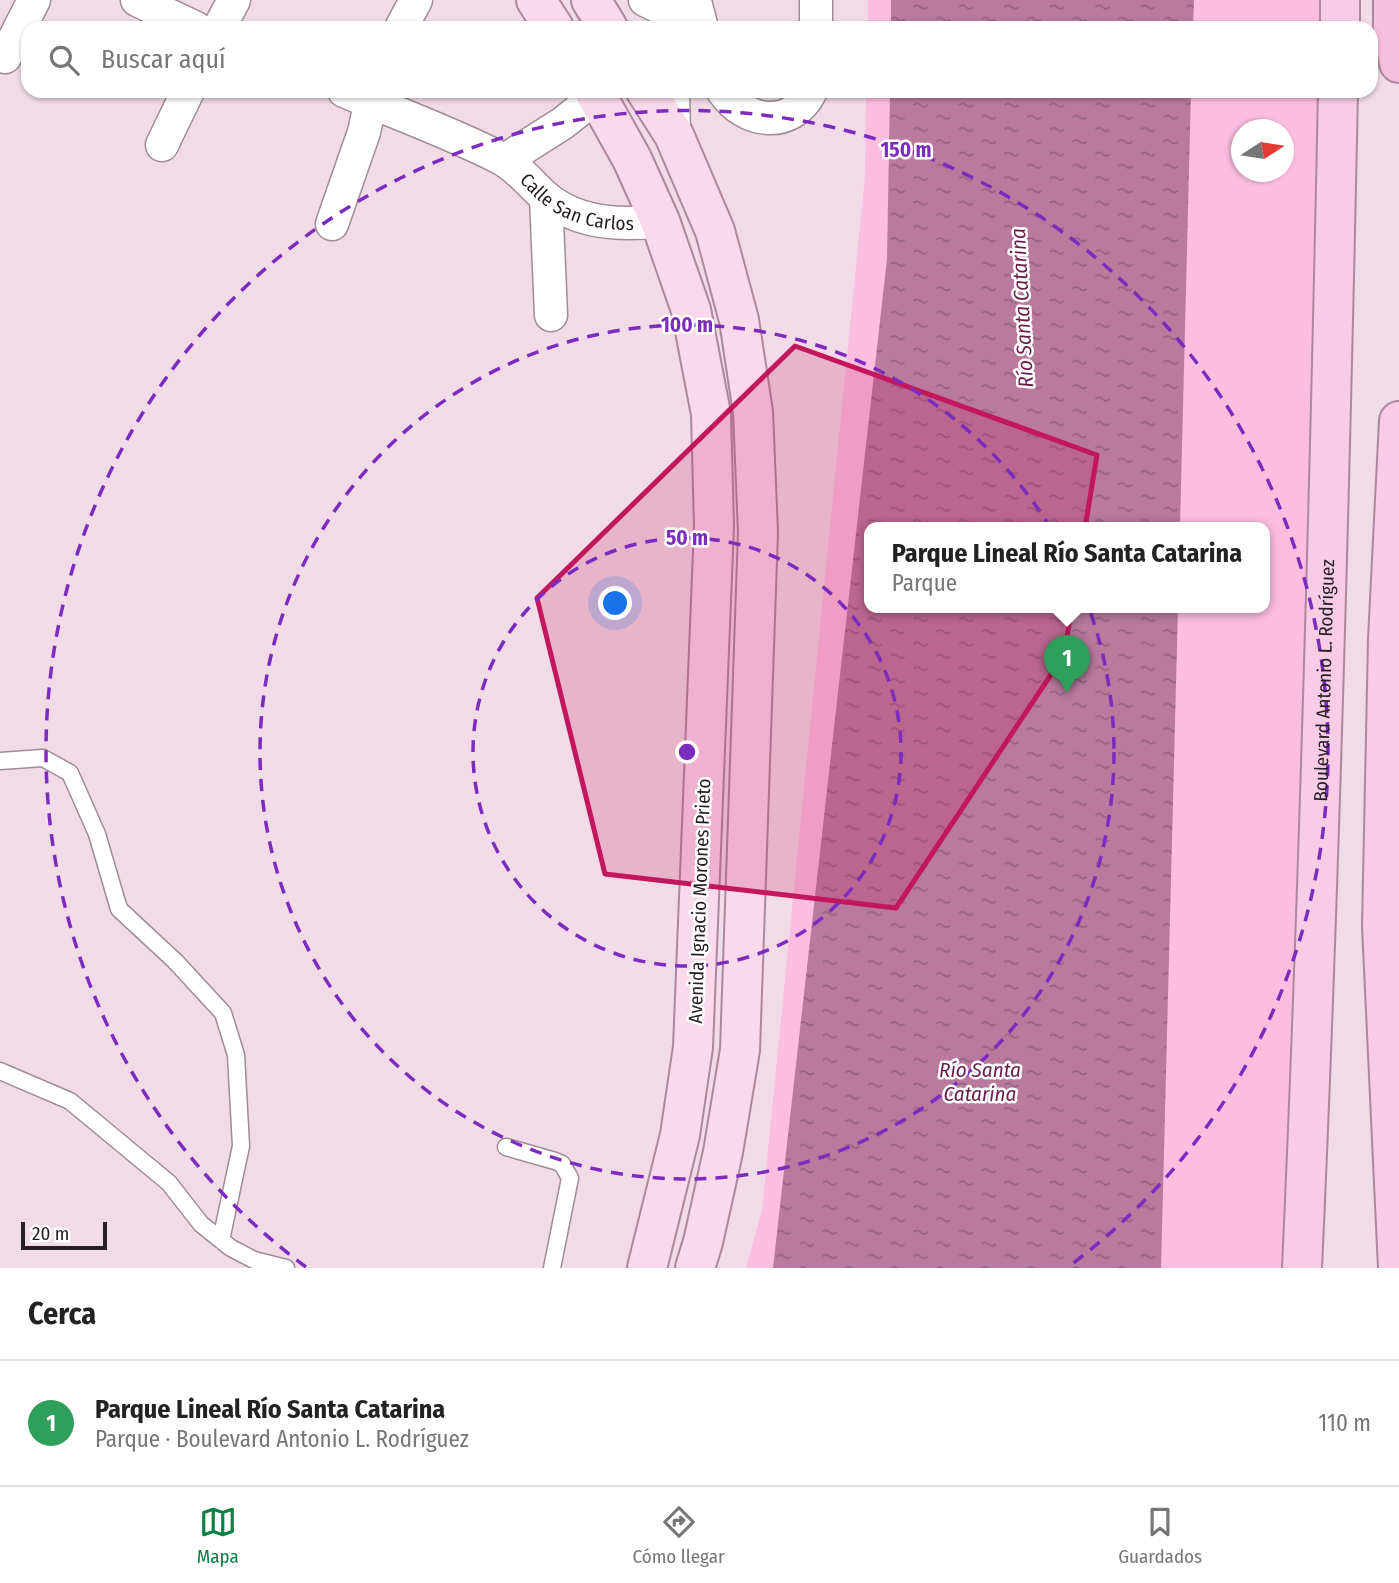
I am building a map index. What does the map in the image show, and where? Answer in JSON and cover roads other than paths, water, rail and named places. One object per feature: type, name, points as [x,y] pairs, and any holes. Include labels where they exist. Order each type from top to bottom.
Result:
[{"type":"highway","points":[[1339,21],[1340,0]]},
{"type":"highway","points":[[1392,0],[1393,32],[1399,63]]},
{"type":"highway","name":"Boulevard Antonio L. Rodríguez","points":[[1302,1268],[1310,1100],[1328,522],[1338,98]]},
{"type":"highway","points":[[1398,1268],[1391,930],[1399,421]]},
{"type":"main road","points":[[537,0],[550,21]]},
{"type":"main road","points":[[591,0],[604,21]]},
{"type":"main road","name":"Avenida Ignacio Morones Prieto","points":[[598,98],[632,159],[660,221],[691,310],[711,414],[714,526],[693,1047],[680,1135],[647,1268]]},
{"type":"main road","points":[[650,98],[674,135],[715,231],[739,320],[753,412],[758,531],[740,1051],[723,1152],[695,1268]]},
{"type":"street","points":[[23,21],[34,0]]},
{"type":"street","points":[[136,0],[181,21]]},
{"type":"street","points":[[223,21],[234,0]]},
{"type":"street","points":[[405,21],[416,0]]},
{"type":"street","points":[[645,0],[690,15]]},
{"type":"street","points":[[816,0],[816,21]]},
{"type":"street","points":[[5,57],[21,26]]},
{"type":"street","points":[[162,145],[185,98]]},
{"type":"street","points":[[332,224],[362,98]]},
{"type":"street","name":"Calle San Carlos","points":[[370,98],[505,160],[546,198],[568,211],[595,219],[636,225],[660,221]]},
{"type":"street","name":"Calle San Carlos","points":[[505,160],[563,123],[591,98]]},
{"type":"street","points":[[673,98],[674,135]]},
{"type":"street","points":[[728,98],[744,112],[762,118],[788,116],[804,104],[807,98]]},
{"type":"street","points":[[546,198],[551,315]]},
{"type":"lane","points":[[0,761],[44,758],[70,773],[97,834],[118,909],[174,961],[223,1013],[236,1055],[241,1146],[221,1240]]},
{"type":"lane","points":[[0,1071],[70,1101],[169,1183],[201,1224],[221,1240],[254,1260],[286,1268]]},
{"type":"lane","points":[[506,1147],[555,1161],[567,1170],[570,1178],[552,1268]]},
{"type":"water","points":[[891,0],[1194,0],[1193,21],[891,21]]},
{"type":"water","name":"Río Santa Catarina","points":[[890,98],[1191,98],[1180,522],[864,522],[864,613],[1178,613],[1161,1268],[773,1268],[887,259]]},
{"type":"place","name":"Parque Lineal Río Santa Catarina","points":[[1067,693]]}]
